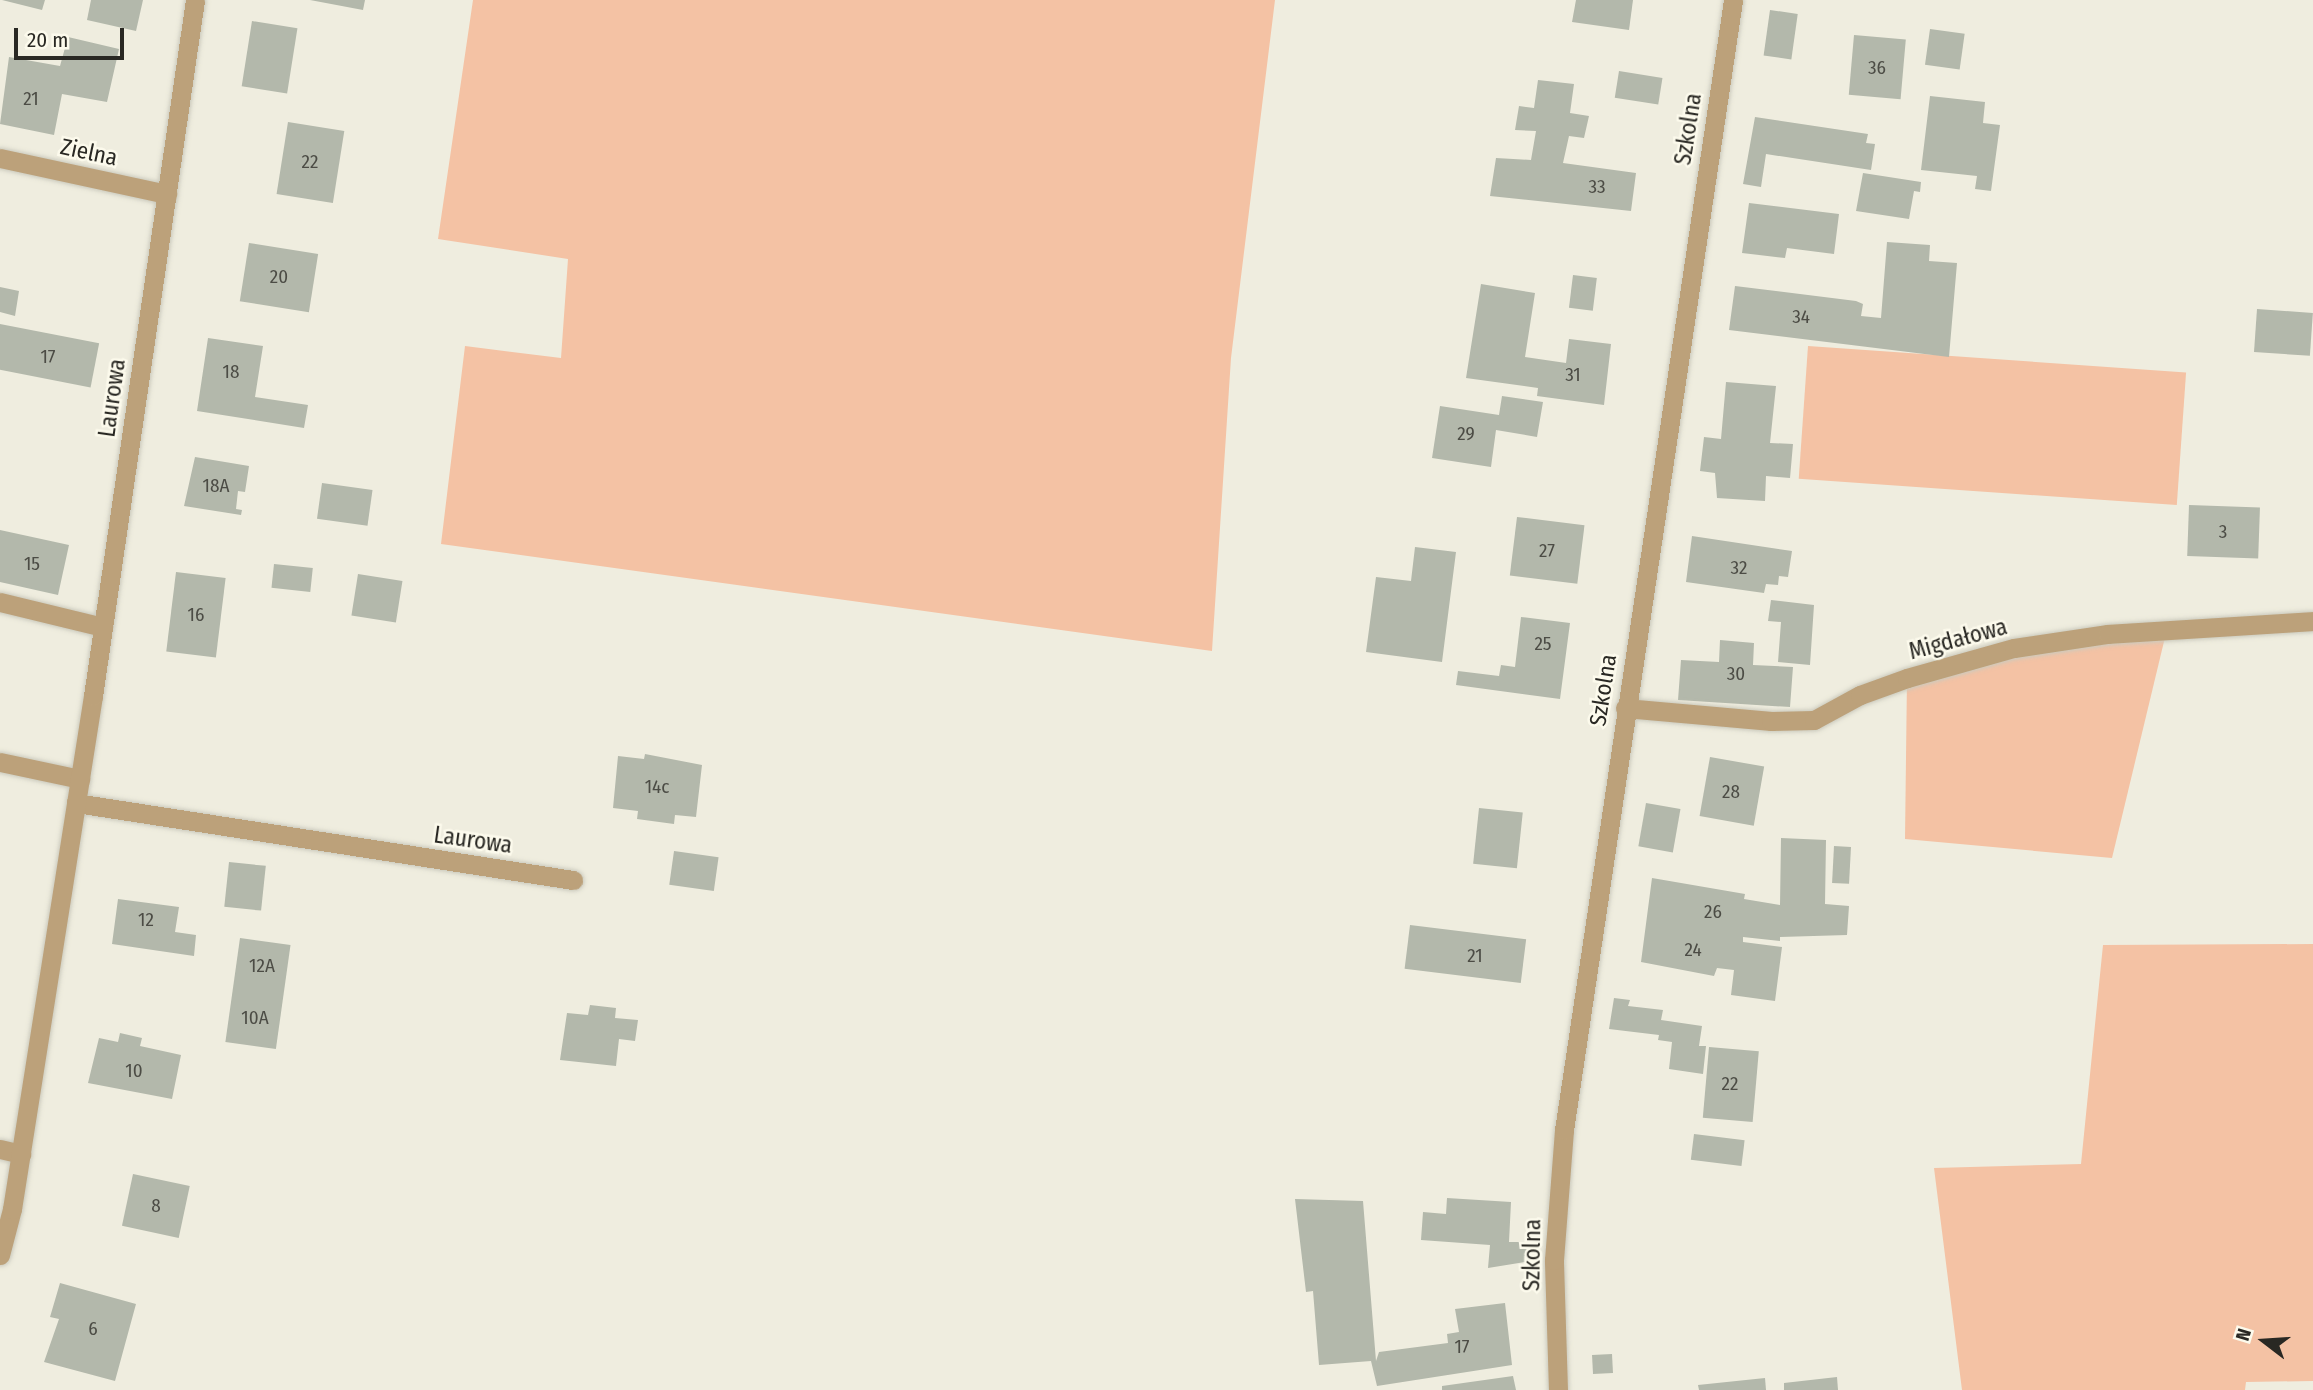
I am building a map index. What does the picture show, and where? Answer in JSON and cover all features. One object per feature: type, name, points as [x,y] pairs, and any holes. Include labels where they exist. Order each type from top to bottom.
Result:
[{"type":"street","name":"Laurowa","points":[[0,1255],[21,1154],[80,779],[195,0]]},
{"type":"street","name":"Szkolna","points":[[1558,1390],[1554,1259],[1564,1130],[1733,0]]},
{"type":"street","name":"Zielna","points":[[0,158],[167,194]]},
{"type":"street","points":[[0,602],[103,627]]},
{"type":"street","name":"Migdałowa","points":[[1625,708],[1771,721],[1814,720],[1860,695],[1907,678],[2014,648],[2108,634],[2313,621]]},
{"type":"street","points":[[0,762],[80,779]]},
{"type":"street","name":"Laurowa","points":[[76,803],[573,880]]},
{"type":"street","points":[[0,1149],[21,1154]]},
{"type":"shaded area","points":[[473,0],[1275,0],[1231,358],[1212,651],[441,544],[465,346],[561,358],[568,259],[438,239]]},
{"type":"shaded area","points":[[1808,346],[2186,372],[2177,505],[1799,479]]},
{"type":"shaded area","points":[[2167,629],[2112,858],[1905,839],[1907,678]]},
{"type":"shaded area","points":[[2313,944],[2313,1381],[2246,1382],[2245,1390],[1962,1390],[1934,1168],[2081,1164],[2103,945]]},
{"type":"building","points":[[2,0],[45,0],[42,10]]},
{"type":"building","points":[[91,0],[143,0],[136,31],[87,20]]},
{"type":"building","points":[[310,0],[365,0],[363,10]]},
{"type":"building","points":[[1576,0],[1633,0],[1629,30],[1572,22]]},
{"type":"building","points":[[1770,10],[1798,14],[1791,59],[1764,56]]},
{"type":"building","points":[[252,21],[297,28],[287,93],[242,86]]},
{"type":"building","points":[[1930,29],[1965,34],[1960,70],[1925,65]]},
{"type":"building","points":[[1854,35],[1906,40],[1901,99],[1849,95]]},
{"type":"building","points":[[68,37],[119,49],[107,102],[62,94],[54,135],[0,124],[9,57],[60,66]]},
{"type":"building","points":[[1619,71],[1662,78],[1658,105],[1615,98]]},
{"type":"building","points":[[1538,80],[1574,84],[1570,113],[1589,116],[1584,138],[1569,136],[1563,163],[1636,173],[1631,211],[1490,196],[1496,158],[1531,160],[1536,131],[1515,130],[1519,106],[1534,108]]},
{"type":"building","points":[[1930,96],[1985,102],[1983,123],[2000,125],[1991,191],[1975,189],[1977,176],[1921,170]]},
{"type":"building","points":[[1755,117],[1868,134],[1866,143],[1875,144],[1871,170],[1766,154],[1761,187],[1743,184]]},
{"type":"building","points":[[288,122],[344,131],[333,203],[277,194]]},
{"type":"building","points":[[1863,173],[1921,182],[1920,192],[1914,191],[1909,219],[1856,211]]},
{"type":"building","points":[[1749,203],[1839,214],[1834,254],[1787,248],[1785,258],[1742,253]]},
{"type":"building","points":[[1887,242],[1930,245],[1929,261],[1957,263],[1949,357],[1729,330],[1735,286],[1856,301],[1863,304],[1861,316],[1881,318]]},
{"type":"building","points":[[249,243],[318,254],[309,312],[240,301]]},
{"type":"building","points":[[1573,275],[1597,278],[1593,311],[1569,308]]},
{"type":"building","points":[[1481,284],[1535,293],[1525,357],[1566,363],[1569,339],[1611,344],[1604,405],[1537,396],[1538,388],[1466,378]]},
{"type":"building","points":[[0,287],[19,291],[15,316],[0,312]]},
{"type":"building","points":[[2257,309],[2313,313],[2310,356],[2254,352]]},
{"type":"building","points":[[0,324],[99,343],[91,387],[0,370]]},
{"type":"building","points":[[208,338],[263,346],[255,397],[308,405],[304,428],[197,411]]},
{"type":"building","points":[[1726,382],[1776,386],[1770,443],[1793,444],[1790,478],[1766,476],[1765,501],[1717,498],[1715,473],[1700,471],[1704,437],[1721,439]]},
{"type":"building","points":[[1502,396],[1543,402],[1537,437],[1496,430],[1491,467],[1432,458],[1440,406],[1499,415]]},
{"type":"building","points":[[195,457],[249,466],[245,492],[238,491],[236,509],[242,510],[241,515],[184,506]]},
{"type":"building","points":[[322,483],[373,490],[367,526],[317,519]]},
{"type":"building","points":[[2189,505],[2260,507],[2258,558],[2187,556]]},
{"type":"building","points":[[1517,517],[1584,525],[1577,584],[1510,576]]},
{"type":"building","points":[[0,530],[69,545],[58,595],[0,582]]},
{"type":"building","points":[[1692,536],[1792,551],[1788,577],[1779,576],[1778,585],[1766,584],[1764,593],[1686,582]]},
{"type":"building","points":[[1415,547],[1456,552],[1442,662],[1366,652],[1376,577],[1411,581]]},
{"type":"building","points":[[274,564],[313,568],[310,592],[271,588]]},
{"type":"building","points":[[176,572],[226,578],[216,657],[166,651]]},
{"type":"building","points":[[358,574],[402,581],[396,623],[351,615]]},
{"type":"building","points":[[1771,600],[1814,605],[1810,665],[1778,662],[1781,622],[1768,621]]},
{"type":"building","points":[[1521,617],[1570,623],[1560,699],[1456,685],[1458,671],[1499,676],[1501,665],[1515,667]]},
{"type":"building","points":[[1720,640],[1754,643],[1753,665],[1793,667],[1790,707],[1678,700],[1681,660],[1719,662]]},
{"type":"building","points":[[645,754],[702,765],[696,817],[675,815],[674,824],[637,819],[638,811],[613,808],[618,756],[644,759]]},
{"type":"building","points":[[1710,757],[1764,767],[1754,826],[1700,816]]},
{"type":"building","points":[[1646,803],[1680,809],[1673,852],[1638,846]]},
{"type":"building","points":[[1479,808],[1523,813],[1517,868],[1473,864]]},
{"type":"building","points":[[1781,838],[1826,840],[1825,904],[1849,906],[1847,935],[1780,937],[1780,941],[1743,937],[1743,942],[1782,947],[1775,1001],[1731,995],[1734,970],[1717,968],[1714,976],[1641,962],[1652,878],[1745,894],[1744,899],[1780,905]]},
{"type":"building","points":[[1834,846],[1851,847],[1849,884],[1832,883]]},
{"type":"building","points":[[674,851],[719,857],[714,891],[669,885]]},
{"type":"building","points":[[229,862],[266,866],[261,911],[224,907]]},
{"type":"building","points":[[118,899],[179,907],[175,932],[196,935],[194,956],[112,944]]},
{"type":"building","points":[[1410,925],[1526,939],[1521,983],[1405,969]]},
{"type":"building","points":[[240,938],[291,945],[276,1049],[225,1042]]},
{"type":"building","points":[[1614,998],[1630,1000],[1628,1006],[1663,1010],[1661,1020],[1702,1026],[1699,1046],[1706,1046],[1703,1074],[1669,1069],[1672,1042],[1658,1040],[1659,1035],[1609,1029]]},
{"type":"building","points":[[590,1005],[616,1008],[615,1018],[638,1020],[635,1041],[619,1039],[616,1066],[560,1060],[567,1013],[588,1015]]},
{"type":"building","points":[[120,1033],[142,1038],[140,1046],[181,1055],[172,1099],[88,1083],[99,1038],[118,1042]]},
{"type":"building","points":[[1709,1047],[1759,1051],[1753,1122],[1703,1118]]},
{"type":"building","points":[[1694,1134],[1745,1140],[1741,1166],[1691,1160]]},
{"type":"building","points":[[133,1174],[190,1186],[179,1238],[122,1226]]},
{"type":"building","points":[[1447,1198],[1511,1202],[1509,1242],[1528,1242],[1525,1262],[1488,1268],[1490,1245],[1421,1240],[1423,1212],[1446,1214]]},
{"type":"building","points":[[1295,1199],[1363,1201],[1376,1361],[1379,1352],[1448,1343],[1447,1334],[1459,1332],[1455,1309],[1505,1303],[1512,1365],[1377,1386],[1371,1361],[1319,1365],[1313,1291],[1306,1292]]},
{"type":"building","points":[[60,1283],[136,1304],[115,1381],[44,1362],[59,1319],[50,1317]]},
{"type":"building","points":[[1612,1354],[1613,1373],[1593,1374],[1592,1355]]},
{"type":"building","points":[[1513,1376],[1516,1390],[1442,1390],[1442,1386]]},
{"type":"building","points":[[1837,1377],[1838,1390],[1784,1390],[1784,1383]]},
{"type":"building","points":[[1765,1378],[1766,1390],[1699,1390],[1698,1385]]}]
